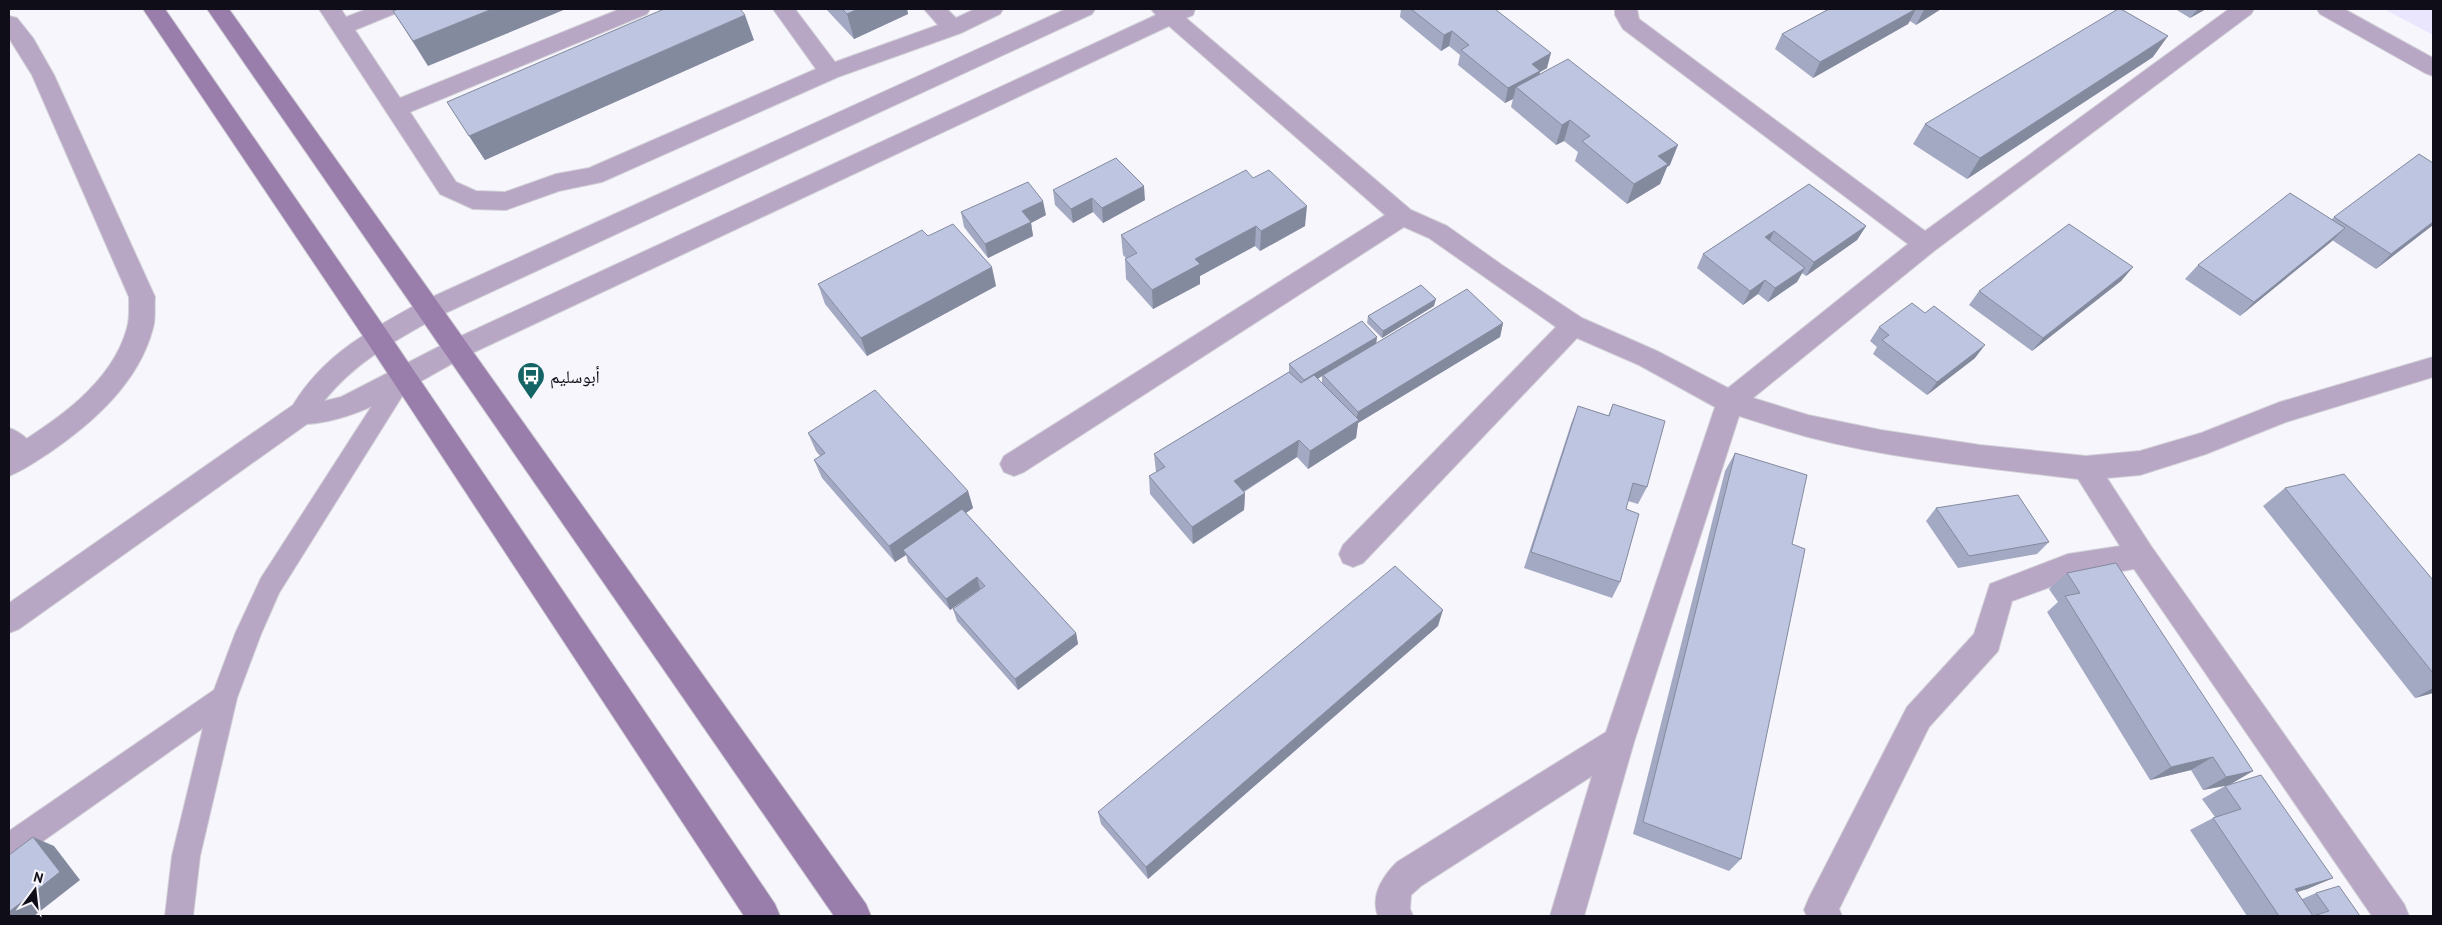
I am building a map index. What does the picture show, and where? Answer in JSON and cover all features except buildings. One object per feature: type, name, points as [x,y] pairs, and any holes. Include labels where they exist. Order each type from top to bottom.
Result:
[{"type":"main road","points":[[154,9],[378,338],[763,916]]},
{"type":"main road","points":[[218,9],[854,916]]},
{"type":"street","points":[[386,9],[336,18],[448,188],[473,200],[506,201],[556,183],[594,176],[830,72],[953,28],[992,9]]},
{"type":"street","points":[[395,110],[639,9]]},
{"type":"street","points":[[784,9],[830,72]]},
{"type":"street","points":[[935,9],[953,28]]},
{"type":"street","points":[[9,620],[302,413],[312,394],[326,377],[343,361],[378,338],[430,310],[1084,9]]},
{"type":"street","points":[[1626,9],[1626,15],[1636,27],[1924,244]]},
{"type":"street","points":[[1567,916],[1618,742],[1730,402],[1924,244],[2243,9]]},
{"type":"street","points":[[2328,9],[2433,68]]},
{"type":"street","points":[[302,413],[324,412],[347,406],[370,396],[403,376],[457,349],[1173,12],[1402,216],[1438,232],[1573,326],[1648,358],[1730,402],[1808,426],[1881,441],[1980,456],[2086,468],[2140,463],[2206,443],[2280,413],[2433,367]]},
{"type":"street","points":[[9,23],[25,43],[43,75],[132,270],[142,297],[140,330],[124,365],[95,402],[61,430],[15,452]]},
{"type":"street","points":[[1014,464],[1402,216]]},
{"type":"street","points":[[1353,554],[1573,326]]},
{"type":"street","points":[[2086,468],[2140,555],[2392,916]]},
{"type":"street","points":[[1825,916],[1821,910],[1918,717],[1987,641],[2000,593],[2068,567],[2140,555]]},
{"type":"street","points":[[1396,916],[1393,911],[1395,887],[1409,874],[1618,742]]},
{"type":"lane","points":[[179,916],[186,856],[224,698],[270,586],[403,376]]},
{"type":"lane","points":[[9,848],[224,698]]},
{"type":"shaded area","points":[[2384,9],[2433,9],[2433,35]]},
{"type":"place","name":"أبوسليم","points":[[531,400]]}]
